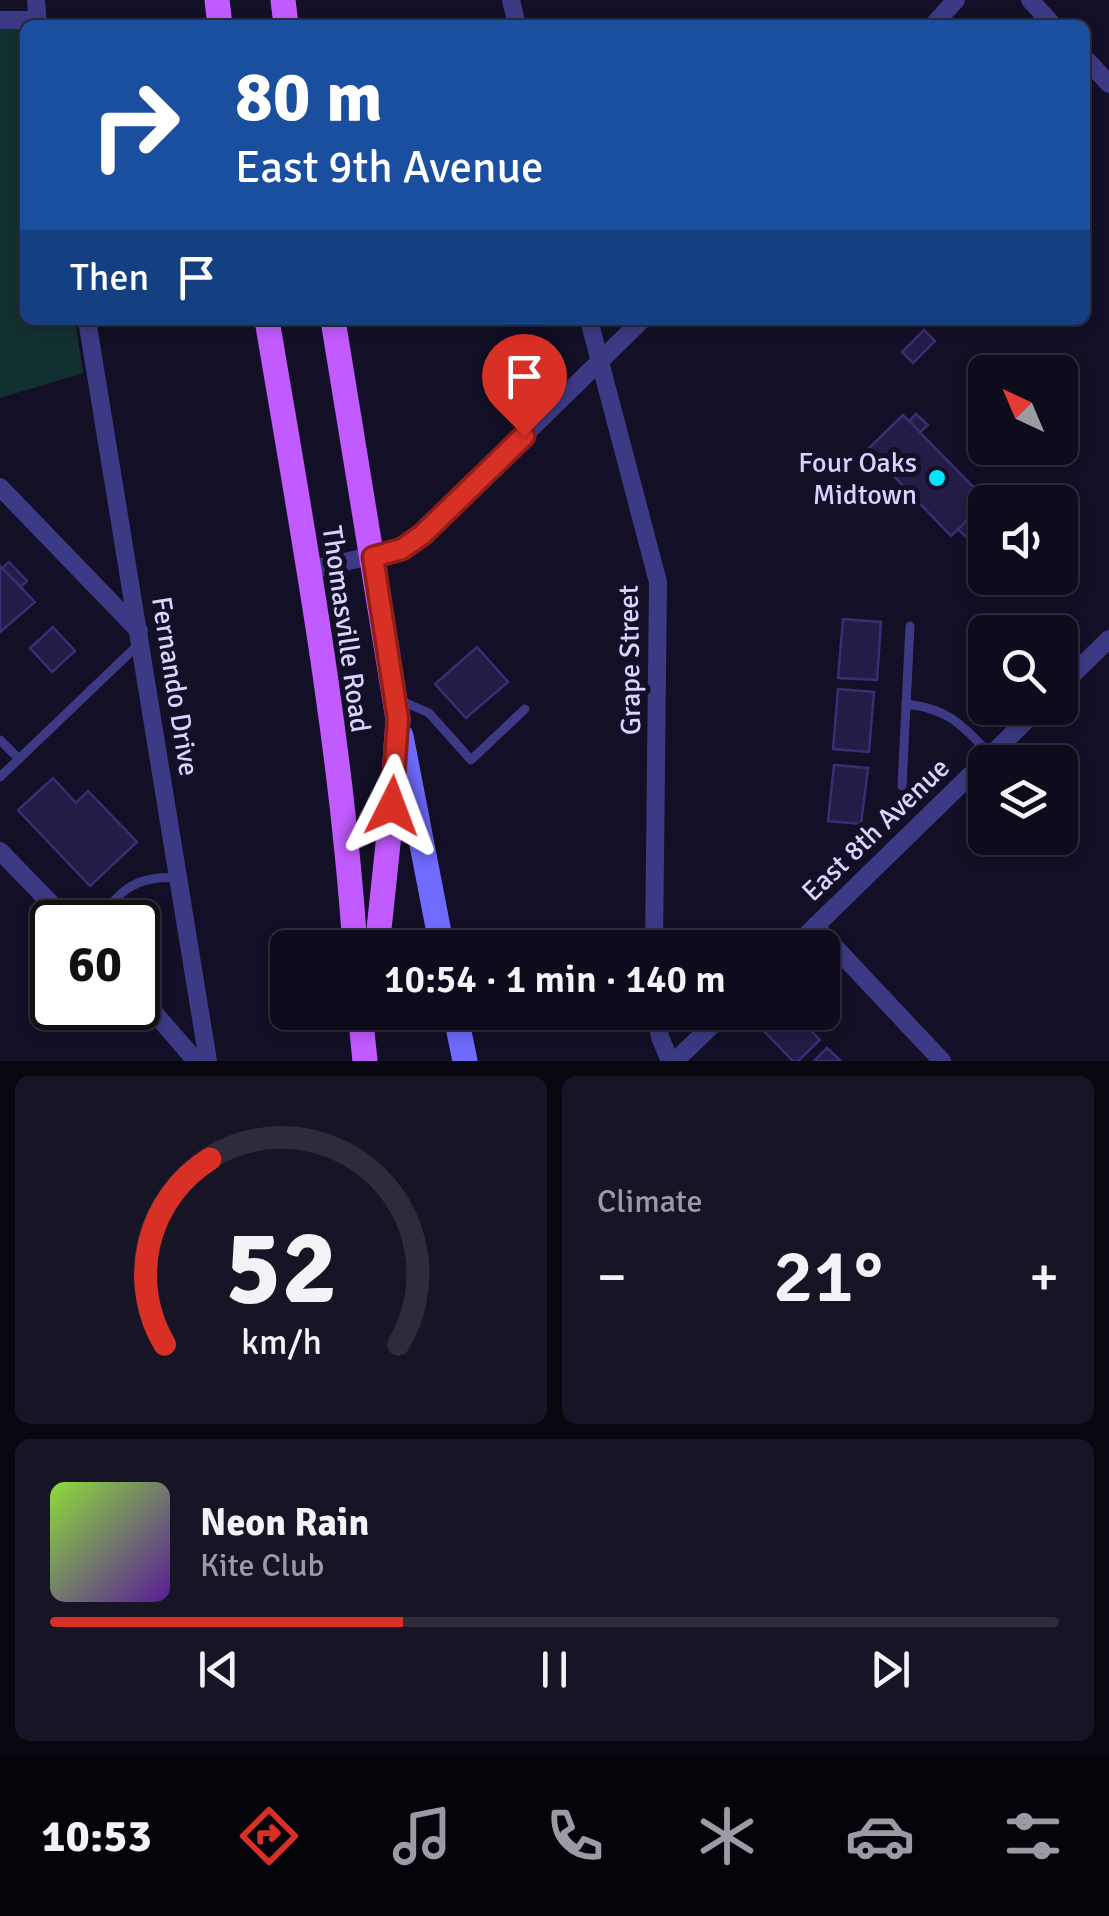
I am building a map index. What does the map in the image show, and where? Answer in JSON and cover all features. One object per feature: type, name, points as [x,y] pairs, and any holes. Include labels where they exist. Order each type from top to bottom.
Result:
[{"type":"main road","name":"Thomasville Road","points":[[268,325],[309,570],[348,842],[354,930]]},
{"type":"main road","name":"Thomasville Road","points":[[333,325],[396,708],[392,806],[379,930]]},
{"type":"main road","points":[[363,1030],[367,1059]]},
{"type":"main road","points":[[367,1059],[369,1030]]},
{"type":"street","points":[[938,20],[956,0]]},
{"type":"street","points":[[1030,0],[1049,20]]},
{"type":"street","points":[[1090,63],[1109,84]]},
{"type":"street","name":"Fernando Drive","points":[[88,325],[208,1061]]},
{"type":"street","name":"Grape Street","points":[[590,325],[658,582],[654,930]]},
{"type":"street","points":[[309,570],[402,549],[422,535],[637,325]]},
{"type":"street","points":[[0,487],[140,636]]},
{"type":"street","points":[[1078,669],[1109,639]]},
{"type":"street","points":[[396,708],[439,930]]},
{"type":"street","name":"East 8th Avenue","points":[[1000,745],[1021,725]]},
{"type":"street","name":"East 8th Avenue","points":[[811,930],[968,776]]},
{"type":"street","points":[[0,851],[48,900]]},
{"type":"street","points":[[815,926],[942,1061]]},
{"type":"street","points":[[160,1019],[196,1061]]},
{"type":"street","points":[[458,1030],[465,1061]]},
{"type":"street","points":[[659,1030],[673,1061],[707,1030]]},
{"type":"lane","points":[[902,786],[910,626]]},
{"type":"lane","points":[[0,777],[140,636]]},
{"type":"lane","points":[[906,704],[936,708],[959,722],[982,745]]},
{"type":"lane","points":[[396,708],[429,713],[471,760],[525,709]]},
{"type":"lane","points":[[0,740],[19,759]]},
{"type":"lane","points":[[117,900],[128,888],[152,876],[179,878]]},
{"type":"green space","points":[[0,26],[20,28],[20,325],[76,325],[83,373],[0,398]]},
{"type":"building","points":[[924,330],[935,341],[913,363],[902,352]]},
{"type":"building","points":[[916,414],[928,425],[920,432],[909,421]]},
{"type":"building","points":[[903,415],[971,485],[968,485],[968,519],[951,536],[868,449]]},
{"type":"building","points":[[868,449],[883,466],[877,472],[861,455]]},
{"type":"building","points":[[968,520],[965,536],[958,529]]},
{"type":"building","points":[[9,562],[27,581],[21,587],[2,568]]},
{"type":"building","points":[[0,566],[35,602],[0,632]]},
{"type":"building","points":[[843,619],[881,622],[877,680],[838,678]]},
{"type":"building","points":[[53,627],[75,651],[52,672],[30,648]]},
{"type":"building","points":[[477,647],[508,682],[466,718],[435,684]]},
{"type":"building","points":[[838,689],[874,692],[869,752],[833,749]]},
{"type":"building","points":[[834,765],[868,768],[861,824],[828,821]]},
{"type":"building","points":[[53,778],[76,803],[88,791],[137,842],[90,886],[18,810]]},
{"type":"building","points":[[763,1030],[810,1030],[820,1040],[798,1061],[793,1061]]},
{"type":"building","points":[[827,1048],[841,1061],[814,1061]]},
{"type":"place","name":"Four Oaks Midtown","points":[[937,478]]},
{"type":"route","points":[[392,806],[398,719],[373,557],[402,549],[422,535],[524,436]]}]
